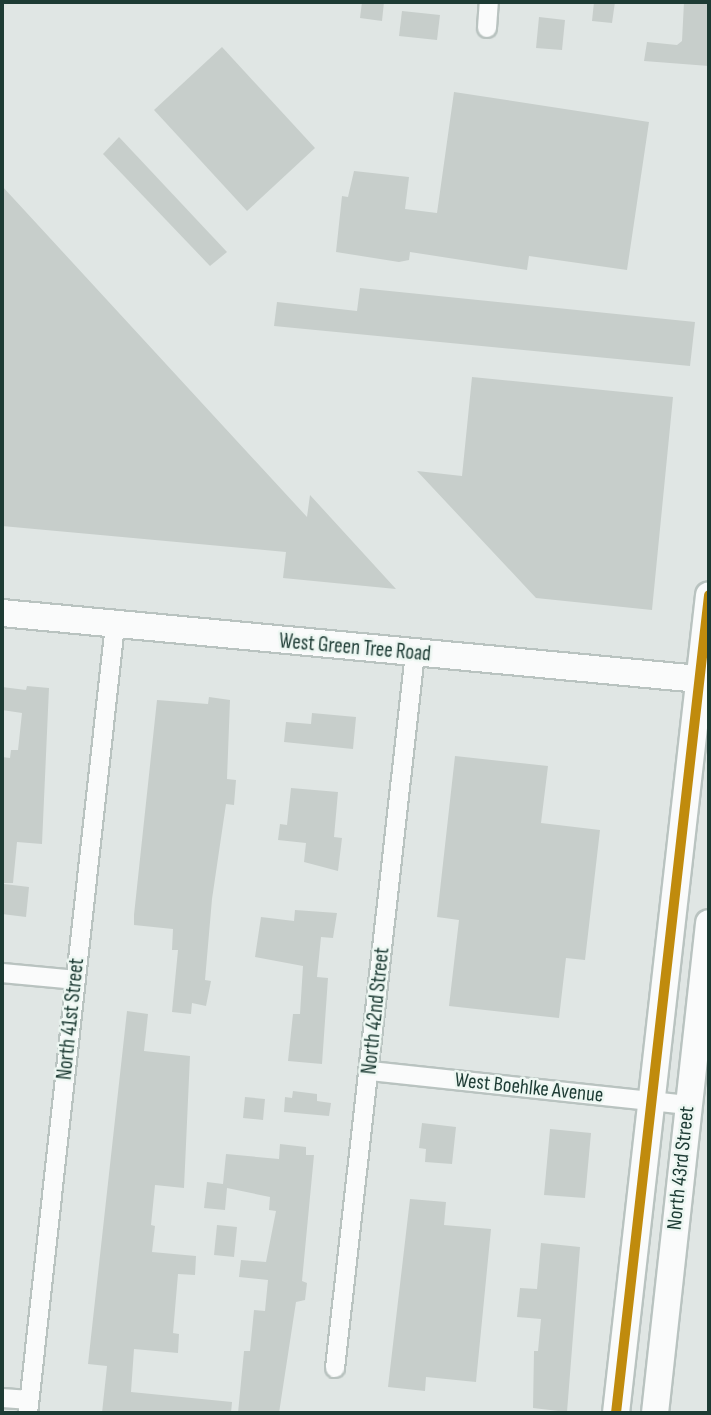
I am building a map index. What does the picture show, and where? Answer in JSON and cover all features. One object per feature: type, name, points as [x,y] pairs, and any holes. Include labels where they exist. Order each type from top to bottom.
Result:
[{"type":"main road","name":"North 43rd Street","points":[[616,1413],[704,679],[709,595]]},
{"type":"main road","name":"West Green Tree Road","points":[[2,613],[415,654],[704,679]]},
{"type":"main road","name":"North 43rd Street","points":[[655,1413],[709,923]]},
{"type":"street","points":[[486,28],[489,2]]},
{"type":"street","name":"North 41st Street","points":[[29,1407],[115,625]]},
{"type":"street","name":"North 42nd Street","points":[[335,1368],[415,654]]},
{"type":"street","points":[[2,973],[76,980]]},
{"type":"street","name":"West Boehlke Avenue","points":[[370,1071],[688,1105]]},
{"type":"street","points":[[2,1398],[29,1407]]},
{"type":"building","points":[[362,2],[384,2],[382,21],[360,18]]},
{"type":"building","points":[[594,2],[615,2],[612,23],[592,21]]},
{"type":"building","points":[[684,2],[709,4],[709,66],[644,61],[647,42],[677,45],[682,41]]},
{"type":"building","points":[[402,11],[440,15],[437,40],[399,36]]},
{"type":"building","points":[[539,17],[565,20],[562,50],[536,48]]},
{"type":"building","points":[[222,47],[315,148],[247,211],[154,110]]},
{"type":"building","points":[[454,92],[649,122],[627,270],[529,256],[527,270],[410,252],[409,260],[399,262],[336,252],[342,196],[348,197],[354,171],[409,177],[405,209],[437,213]]},
{"type":"building","points":[[119,137],[227,252],[210,266],[103,154]]},
{"type":"building","points":[[2,186],[307,517],[310,495],[396,589],[283,578],[286,552],[2,526]]},
{"type":"building","points":[[360,288],[695,322],[690,366],[274,326],[277,302],[357,311]]},
{"type":"building","points":[[472,377],[673,397],[652,610],[536,598],[417,471],[462,476]]},
{"type":"building","points":[[27,686],[49,688],[42,844],[17,842],[13,883],[2,883],[2,757],[10,758],[11,750],[18,750],[22,713],[2,710],[2,687],[26,690]]},
{"type":"building","points":[[209,697],[230,700],[227,779],[236,780],[234,805],[226,804],[212,899],[205,980],[211,981],[206,1006],[192,1003],[191,1014],[172,1012],[178,950],[172,950],[173,929],[134,925],[134,915],[157,700],[208,704]]},
{"type":"building","points":[[312,713],[356,717],[353,749],[284,742],[286,722],[311,724]]},
{"type":"building","points":[[455,756],[548,766],[541,823],[600,830],[585,960],[566,958],[559,1018],[449,1006],[459,920],[437,917]]},
{"type":"building","points":[[291,788],[338,792],[334,837],[342,838],[338,871],[304,862],[306,843],[278,840],[280,824],[287,825]]},
{"type":"building","points":[[4,884],[29,887],[26,917],[2,914]]},
{"type":"building","points":[[295,910],[337,913],[333,938],[321,937],[317,977],[328,978],[322,1064],[288,1061],[293,1014],[300,1014],[303,966],[255,957],[261,917],[294,921]]},
{"type":"building","points":[[127,1011],[148,1014],[144,1051],[190,1056],[184,1188],[155,1185],[151,1225],[155,1226],[152,1252],[196,1256],[195,1275],[178,1274],[173,1333],[179,1334],[178,1353],[134,1349],[131,1392],[232,1402],[231,1413],[102,1413],[107,1366],[88,1364]]},
{"type":"building","points":[[293,1091],[317,1094],[317,1101],[331,1103],[329,1116],[284,1112],[285,1097],[292,1098]]},
{"type":"building","points":[[245,1097],[265,1099],[263,1120],[243,1118]]},
{"type":"building","points":[[422,1123],[456,1127],[452,1164],[425,1162],[426,1149],[419,1148]]},
{"type":"building","points":[[550,1129],[591,1133],[585,1198],[544,1195]]},
{"type":"building","points":[[280,1144],[306,1147],[306,1155],[314,1155],[302,1281],[307,1283],[305,1300],[296,1302],[279,1413],[238,1413],[244,1351],[250,1351],[254,1310],[265,1311],[268,1280],[239,1277],[241,1260],[266,1262],[276,1211],[269,1210],[270,1197],[227,1188],[225,1210],[204,1208],[207,1182],[223,1184],[226,1154],[279,1159]]},
{"type":"building","points":[[410,1199],[446,1202],[444,1225],[491,1229],[476,1382],[426,1377],[425,1391],[388,1387]]},
{"type":"building","points":[[217,1225],[237,1227],[234,1257],[214,1255]]},
{"type":"building","points":[[541,1243],[580,1247],[567,1412],[533,1408],[534,1351],[538,1351],[541,1319],[517,1317],[520,1288],[537,1289]]},
{"type":"transit line","points":[[616,1413],[709,595]]}]
